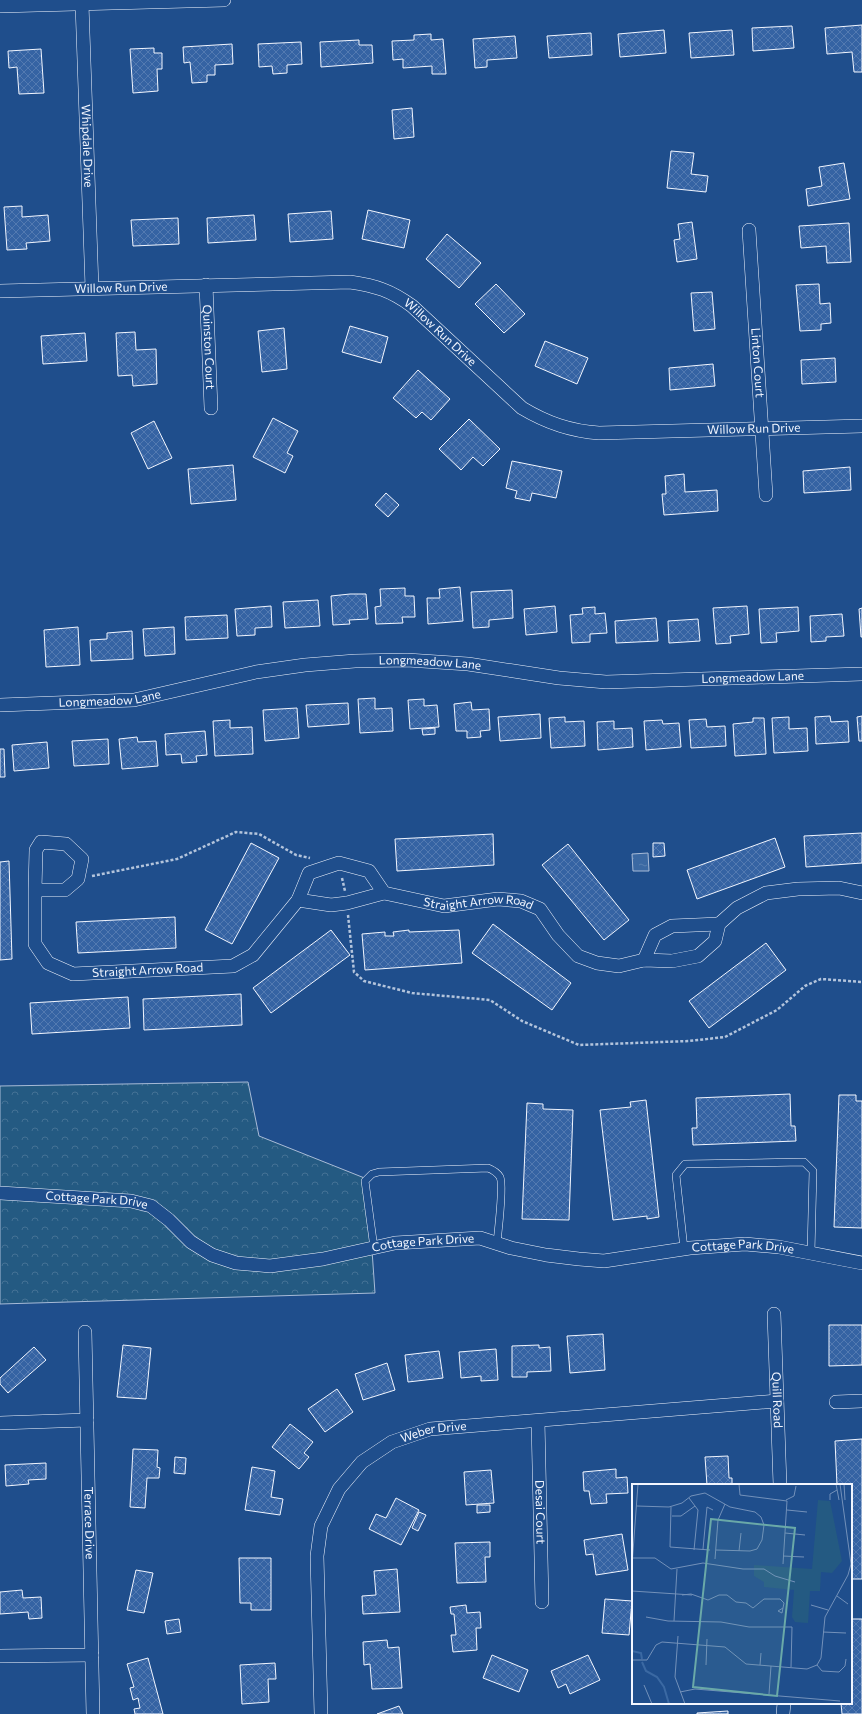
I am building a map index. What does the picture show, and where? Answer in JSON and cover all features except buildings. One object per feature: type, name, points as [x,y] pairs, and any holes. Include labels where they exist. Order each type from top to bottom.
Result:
[{"type":"street","points":[[0,6],[224,0]]},
{"type":"street","name":"Whipdale Drive","points":[[82,4],[92,288]]},
{"type":"street","name":"Linton Court","points":[[749,230],[760,428],[766,495]]},
{"type":"street","name":"Willow Run Drive","points":[[0,291],[350,282],[384,289],[412,306],[522,408],[542,420],[567,428],[599,433],[862,426]]},
{"type":"street","name":"Quinston Court","points":[[206,285],[211,408]]},
{"type":"street","name":"Longmeadow Lane","points":[[0,705],[134,700],[256,672],[305,665],[355,661],[407,660],[468,664],[559,678],[606,682],[862,674]]},
{"type":"street","name":"Straight Arrow Road","points":[[78,879],[82,859],[66,844],[41,842],[36,850],[35,944],[48,963],[73,974],[233,966],[253,955],[298,900],[309,873],[339,862]]},
{"type":"street","points":[[339,862],[369,871],[384,893]]},
{"type":"street","points":[[35,890],[65,890],[78,879]]},
{"type":"street","points":[[644,960],[656,935],[672,926],[719,924],[737,908],[766,893],[798,889],[839,888],[862,893]]},
{"type":"street","name":"Straight Arrow Road","points":[[298,900],[331,905],[347,903],[384,893],[444,906],[498,900],[521,901],[540,908],[558,935],[578,956],[598,963],[619,966],[644,960],[672,961],[698,956],[715,941],[719,924]]},
{"type":"street","name":"Cottage Park Drive","points":[[0,1193],[132,1201],[150,1206],[169,1220],[191,1242],[212,1255],[236,1263],[270,1266],[323,1259],[395,1244],[480,1238],[546,1255],[604,1261],[684,1249],[745,1244],[811,1252],[862,1263]]},
{"type":"street","name":"Quill Road","points":[[774,1314],[780,1484]]},
{"type":"street","name":"Terrace Drive","points":[[86,1332],[94,1714]]},
{"type":"street","name":"Weber Drive","points":[[321,1714],[317,1556],[321,1526],[339,1489],[362,1462],[392,1442],[430,1429],[777,1401]]},
{"type":"street","points":[[836,1402],[862,1401]]},
{"type":"street","points":[[0,1423],[87,1420]]},
{"type":"street","name":"Desai Court","points":[[538,1421],[542,1602]]},
{"type":"street","points":[[0,1656],[92,1655]]},
{"type":"street","points":[[783,1714],[784,1704]]},
{"type":"lane","points":[[684,1249],[676,1175],[685,1164],[804,1162],[813,1171],[811,1252]]},
{"type":"lane","points":[[374,1248],[365,1181],[372,1174],[379,1172],[488,1168],[496,1171],[501,1178],[497,1243]]},
{"type":"path","points":[[78,879],[177,859],[236,832],[259,834],[296,855],[339,862],[347,903],[354,972],[364,982],[412,993],[490,1000],[522,1022],[579,1045],[689,1041],[725,1037],[777,1010],[805,986],[821,979],[862,982]]},
{"type":"green space","points":[[248,1082],[259,1136],[367,1179],[375,1293],[0,1304],[0,1086]]},
{"type":"water","points":[[648,853],[649,871],[633,871],[632,854]]}]
